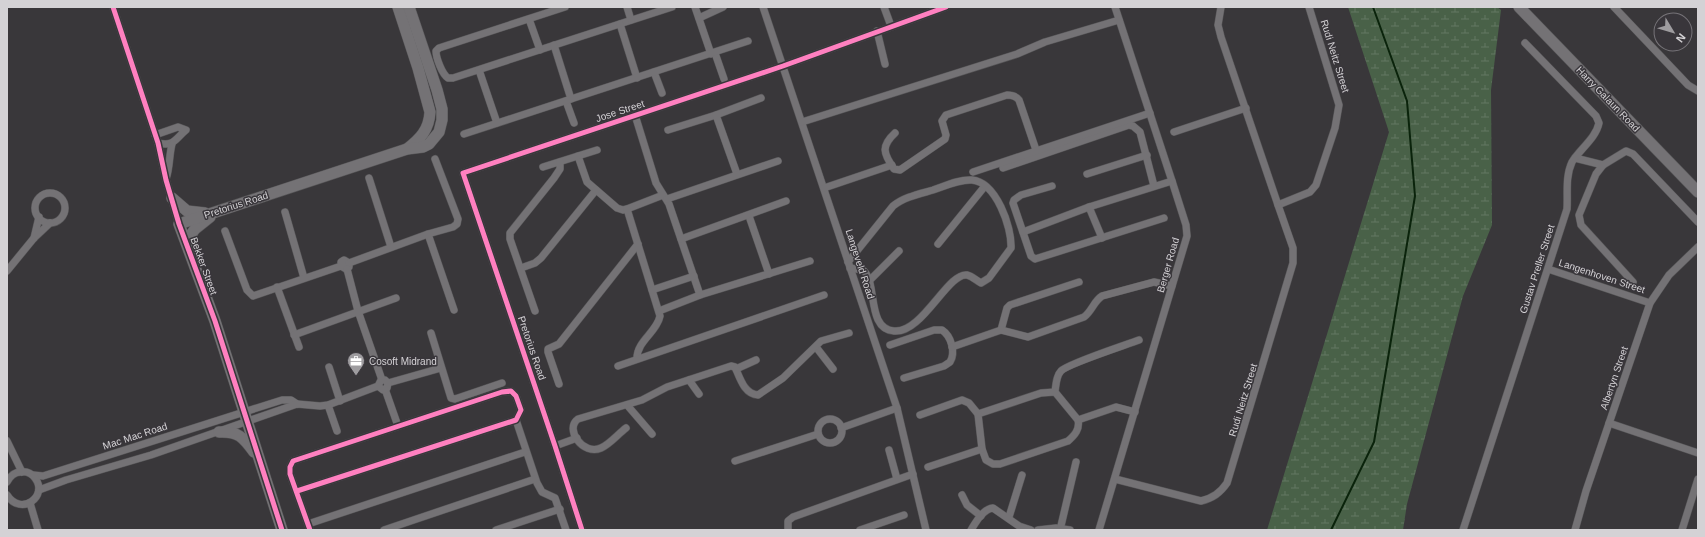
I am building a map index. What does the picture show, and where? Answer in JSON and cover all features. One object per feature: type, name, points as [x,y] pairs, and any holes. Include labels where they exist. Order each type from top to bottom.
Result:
[{"type":"street","name":"Bekker Street","points":[[114,7],[158,143],[166,180],[179,224],[214,321],[282,530]]},
{"type":"street","name":"Pretorius Road","points":[[398,7],[418,68],[430,112],[430,119],[424,134],[407,149]]},
{"type":"street","points":[[565,7],[441,47],[436,51],[444,75],[448,78],[453,78],[672,7]]},
{"type":"street","points":[[626,7],[631,20]]},
{"type":"street","points":[[695,7],[724,79]]},
{"type":"street","points":[[699,18],[723,7]]},
{"type":"street","name":"Langeveld Road","points":[[763,7],[897,408],[926,530]]},
{"type":"street","points":[[884,7],[891,26]]},
{"type":"street","name":"Jose Street","points":[[463,173],[783,66],[946,7]]},
{"type":"street","name":"Berger Road","points":[[1099,530],[1187,236],[1186,225],[1115,7]]},
{"type":"street","name":"Rudi Neitz Street","points":[[1115,479],[1202,501],[1211,498],[1220,492],[1227,483],[1293,263],[1292,248],[1218,25],[1221,7]]},
{"type":"street","name":"Rudi Neitz Street","points":[[1278,205],[1310,192],[1316,185],[1338,115],[1337,96],[1309,7]]},
{"type":"street","name":"Harry Galaun Road","points":[[1519,7],[1698,192]]},
{"type":"street","points":[[1614,7],[1688,85],[1698,91]]},
{"type":"street","points":[[402,20],[408,8]]},
{"type":"street","name":"Pretorius Road","points":[[179,224],[407,149],[423,147],[428,144],[439,132],[442,120],[442,109],[437,90],[408,8]]},
{"type":"street","points":[[529,19],[540,50]]},
{"type":"street","points":[[802,122],[1017,54],[1058,37],[1119,20]]},
{"type":"street","points":[[620,24],[637,78]]},
{"type":"street","points":[[877,31],[885,64]]},
{"type":"street","points":[[464,134],[713,54],[748,41]]},
{"type":"street","name":"Gustav Preller Street","points":[[1463,530],[1567,209],[1568,176],[1575,158],[1596,131],[1599,123],[1598,120],[1525,43]]},
{"type":"street","points":[[554,45],[574,123]]},
{"type":"street","points":[[479,70],[497,123]]},
{"type":"street","points":[[654,72],[662,93]]},
{"type":"street","points":[[895,132],[887,140],[885,146],[892,165],[896,170],[900,170],[943,141],[946,135],[942,121],[946,115],[1007,95],[1016,97],[1019,100],[1036,150]]},
{"type":"street","points":[[668,130],[716,115],[761,98]]},
{"type":"street","points":[[1174,132],[1246,108]]},
{"type":"street","points":[[972,172],[1150,114]]},
{"type":"street","points":[[635,115],[656,184],[665,197],[700,294]]},
{"type":"street","points":[[716,115],[737,174]]},
{"type":"street","points":[[1003,168],[1129,126],[1133,126],[1140,132],[1154,186]]},
{"type":"street","points":[[155,135],[178,127],[186,130],[172,144],[170,153],[170,167],[166,180]]},
{"type":"street","points":[[158,143],[165,145],[172,144]]},
{"type":"street","points":[[543,167],[597,150]]},
{"type":"street","points":[[1633,282],[1579,220],[1579,216],[1593,179],[1603,165],[1626,152],[1633,154],[1698,222]]},
{"type":"street","points":[[1087,174],[1147,155]]},
{"type":"street","points":[[578,156],[587,182],[617,208],[623,210],[627,210],[778,161]]},
{"type":"street","points":[[1575,158],[1603,165]]},
{"type":"street","points":[[225,231],[247,290],[253,296],[304,278],[346,266],[391,247],[453,227],[458,222],[435,159]]},
{"type":"street","points":[[535,311],[510,239],[510,234],[554,178],[560,169],[560,162]]},
{"type":"street","points":[[824,188],[892,165]]},
{"type":"street","name":"Pretorius Road","points":[[463,173],[582,530]]},
{"type":"street","points":[[369,178],[391,247]]},
{"type":"street","points":[[963,181],[976,181],[985,186],[1003,210],[1011,240],[1011,248],[1006,256],[990,278],[981,283],[969,275],[960,276],[946,288],[923,315],[910,326],[895,332],[886,329],[878,318],[872,299],[868,275],[863,270],[849,265],[893,206],[898,202],[911,196],[963,181]]},
{"type":"street","points":[[1023,232],[1089,207],[1172,181]]},
{"type":"street","points":[[938,244],[985,186]]},
{"type":"street","points":[[1052,186],[1021,195],[1014,200],[1014,209],[1031,256],[1035,259],[1164,218]]},
{"type":"street","points":[[521,268],[535,263],[541,258],[596,190]]},
{"type":"street","points":[[7,271],[34,238],[50,223],[61,218],[65,206],[63,200],[58,195],[51,193],[45,194],[39,198],[36,204],[36,211],[39,217],[44,222],[50,223]]},
{"type":"street","points":[[172,198],[187,211],[214,213]]},
{"type":"street","points":[[681,239],[749,216],[786,201]]},
{"type":"street","points":[[1089,207],[1102,238]]},
{"type":"street","points":[[627,210],[659,311],[659,321],[638,349],[637,358]]},
{"type":"street","points":[[285,212],[304,278]]},
{"type":"street","points":[[191,258],[192,233],[201,223],[214,213]]},
{"type":"street","points":[[749,216],[769,274]]},
{"type":"street","points":[[34,238],[39,217]]},
{"type":"street","points":[[428,234],[454,310]]},
{"type":"street","points":[[559,384],[548,349],[559,344],[638,244]]},
{"type":"street","name":"Albertyn Street","points":[[1575,530],[1609,423],[1650,303],[1669,275],[1698,247]]},
{"type":"street","points":[[869,281],[899,252]]},
{"type":"street","points":[[659,311],[700,294],[810,261]]},
{"type":"street","points":[[346,266],[358,311],[398,426]]},
{"type":"street","name":"Langenhoven Street","points":[[1548,269],[1650,303]]},
{"type":"street","points":[[652,290],[694,276]]},
{"type":"street","points":[[1001,330],[1007,308],[1010,305],[1079,282]]},
{"type":"street","points":[[952,347],[1001,330],[1028,337],[1084,317],[1090,312],[1096,301],[1102,296],[1154,282],[1172,286]]},
{"type":"street","points":[[277,287],[299,347]]},
{"type":"street","points":[[618,366],[637,358],[824,295]]},
{"type":"street","points":[[294,334],[396,298]]},
{"type":"street","points":[[890,346],[939,329],[946,334],[952,347],[952,358],[949,364],[904,378]]},
{"type":"street","points":[[431,333],[449,394],[452,398],[502,383]]},
{"type":"street","points":[[626,428],[605,446],[588,450],[581,445],[573,427],[576,421],[642,400],[666,387],[731,366],[734,366],[736,369],[745,387],[753,395],[758,395],[783,378],[824,340],[849,333]]},
{"type":"street","points":[[920,415],[962,400],[969,403],[978,414],[982,449],[986,460],[993,464],[1000,464],[1068,441],[1076,432],[1079,425],[1078,420],[1055,392],[1058,375],[1061,370],[1139,340]]},
{"type":"street","points":[[816,347],[833,369]]},
{"type":"street","points":[[736,369],[756,360]]},
{"type":"street","points":[[329,367],[340,401]]},
{"type":"street","name":"Mac Mac Road","points":[[33,476],[43,476],[282,400],[291,400],[298,404],[320,406],[328,405],[383,385],[441,368]]},
{"type":"street","points":[[689,380],[700,394]]},
{"type":"street","points":[[297,491],[516,420],[521,409],[516,396],[510,391],[507,391],[293,461],[290,467],[290,474],[309,527],[525,452]]},
{"type":"street","points":[[978,414],[1042,393],[1055,392]]},
{"type":"street","points":[[39,490],[66,480],[151,455],[298,404]]},
{"type":"street","points":[[627,404],[652,434]]},
{"type":"street","points":[[328,405],[337,431]]},
{"type":"street","points":[[1078,420],[1116,407],[1135,412]]},
{"type":"street","points":[[841,428],[897,408]]},
{"type":"street","points":[[516,420],[535,480],[542,492],[554,497],[560,509],[566,530]]},
{"type":"street","points":[[825,420],[836,421],[841,428],[842,432],[839,439],[833,443],[829,444],[822,441],[818,434],[819,426],[825,420]]},
{"type":"street","points":[[1609,423],[1698,452]]},
{"type":"street","points":[[219,432],[229,432],[240,436],[246,441],[260,461]]},
{"type":"street","points":[[735,461],[818,434]]},
{"type":"street","points":[[555,446],[577,438]]},
{"type":"street","points":[[7,441],[22,472]]},
{"type":"street","points":[[148,442],[151,455]]},
{"type":"street","points":[[928,467],[982,449]]},
{"type":"street","points":[[889,450],[897,480]]},
{"type":"street","points":[[1060,529],[1076,462]]},
{"type":"street","points":[[7,482],[12,475],[22,472],[28,473],[37,480],[39,490],[34,500],[25,505],[14,503],[7,495]]},
{"type":"street","points":[[788,530],[788,521],[793,517],[912,474]]},
{"type":"street","points":[[1009,517],[1022,475]]},
{"type":"street","points":[[1682,530],[1698,479]]},
{"type":"street","points":[[384,530],[535,480]]},
{"type":"street","points":[[962,495],[967,505],[981,516]]},
{"type":"street","points":[[30,503],[38,530]]},
{"type":"street","points":[[971,530],[981,516],[990,508],[993,508],[1009,517],[1017,528],[1031,530]]},
{"type":"street","points":[[496,530],[560,509]]},
{"type":"street","points":[[860,530],[904,516]]},
{"type":"street","points":[[1038,530],[1051,528],[1070,530]]},
{"type":"green space","points":[[1348,7],[1497,7],[1501,10],[1491,90],[1492,225],[1463,296],[1407,504],[1403,530],[1267,530],[1389,132]]},
{"type":"waterway","points":[[1331,530],[1374,442],[1415,196],[1407,101],[1373,7]]},
{"type":"cycle path","points":[[113,7],[158,143],[166,180],[179,224],[215,321],[282,530]]},
{"type":"cycle path","points":[[582,530],[463,173],[783,66],[946,7]]},
{"type":"cycle path","points":[[297,491],[516,420],[521,410],[516,396],[511,391],[502,392],[293,461],[290,467],[290,474],[310,530]]},
{"type":"place","name":"Cosoft Midrand","points":[[356,376]]}]
